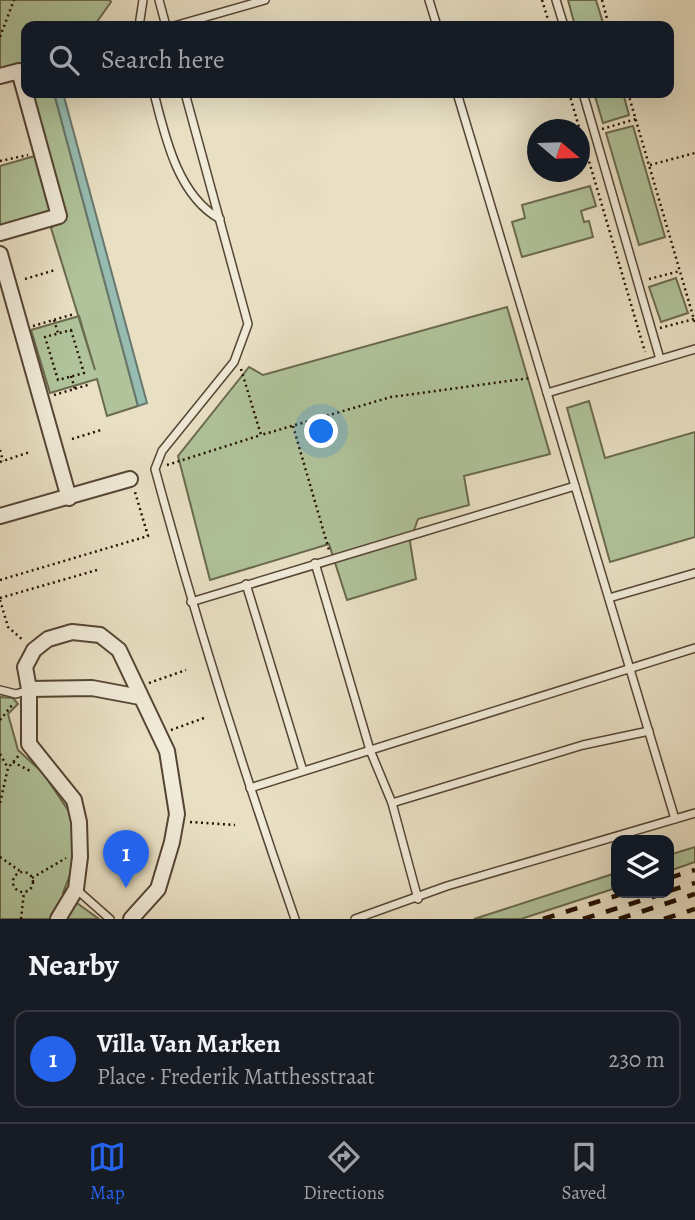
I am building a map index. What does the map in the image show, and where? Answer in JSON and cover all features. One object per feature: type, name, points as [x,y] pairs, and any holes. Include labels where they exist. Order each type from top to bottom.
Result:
[{"type":"street","points":[[0,76],[21,69]]},
{"type":"street","points":[[0,233],[59,216],[30,98]]},
{"type":"street","points":[[0,254],[69,498]]},
{"type":"street","points":[[0,516],[131,479]]},
{"type":"street","points":[[58,919],[76,889],[80,850],[79,822],[74,800],[29,744],[29,690],[25,667],[34,650],[62,634],[87,632],[100,635],[118,650],[167,751],[176,822],[158,889],[131,919]]},
{"type":"street","points":[[29,690],[92,688],[138,693]]},
{"type":"lane","points":[[140,21],[143,0]]},
{"type":"lane","points":[[159,0],[165,21]]},
{"type":"lane","points":[[192,21],[265,0]]},
{"type":"lane","points":[[429,0],[435,21]]},
{"type":"lane","points":[[556,0],[562,21]]},
{"type":"lane","points":[[156,98],[189,193],[203,210],[220,219]]},
{"type":"lane","points":[[186,98],[248,324],[237,355],[162,451],[155,469],[191,602],[295,919]]},
{"type":"lane","points":[[458,98],[675,819]]},
{"type":"lane","points":[[584,98],[660,359]]},
{"type":"lane","points":[[547,393],[695,349]]},
{"type":"lane","points":[[191,602],[575,486]]},
{"type":"lane","points":[[315,563],[370,750],[392,803],[418,899]]},
{"type":"lane","points":[[609,598],[695,573]]},
{"type":"lane","points":[[246,584],[303,771]]},
{"type":"lane","points":[[250,788],[629,666],[695,648]]},
{"type":"lane","points":[[0,690],[16,694],[29,690]]},
{"type":"lane","points":[[392,803],[583,745],[649,731]]},
{"type":"lane","points":[[355,919],[418,899],[447,886],[695,813]]},
{"type":"lane","points":[[76,889],[110,919]]},
{"type":"path","points":[[0,37],[14,0]]},
{"type":"path","points":[[542,0],[548,21]]},
{"type":"path","points":[[602,0],[608,21]]},
{"type":"path","points":[[570,98],[648,363]]},
{"type":"path","points":[[630,98],[694,321],[640,334]]},
{"type":"path","points":[[594,132],[636,119]]},
{"type":"path","points":[[0,161],[41,151]]},
{"type":"path","points":[[649,165],[695,153]]},
{"type":"path","points":[[25,279],[55,271]]},
{"type":"path","points":[[638,283],[680,271]]},
{"type":"path","points":[[21,329],[74,314]]},
{"type":"path","points":[[54,320],[58,334]]},
{"type":"path","points":[[71,330],[84,373],[71,376],[58,380],[45,337],[71,330]]},
{"type":"path","points":[[237,355],[261,435]]},
{"type":"path","points":[[71,376],[75,389]]},
{"type":"path","points":[[155,469],[391,397],[542,377]]},
{"type":"path","points":[[41,399],[91,384]]},
{"type":"path","points":[[293,426],[332,559]]},
{"type":"path","points":[[72,439],[101,430]]},
{"type":"path","points":[[0,450],[1,462],[30,452]]},
{"type":"path","points":[[0,580],[148,536],[131,479]]},
{"type":"path","points":[[34,650],[8,627],[0,599],[97,570]]},
{"type":"path","points":[[138,693],[186,670]]},
{"type":"path","points":[[0,720],[14,703]]},
{"type":"path","points":[[159,735],[204,718]]},
{"type":"path","points":[[0,803],[8,768],[29,744]]},
{"type":"path","points":[[0,754],[8,768]]},
{"type":"path","points":[[176,822],[235,825]]},
{"type":"path","points":[[32,878],[80,850]]},
{"type":"path","points":[[0,857],[32,878],[31,888],[24,892],[16,890],[13,884],[13,878],[20,872]]},
{"type":"path","points":[[21,919],[24,892]]},
{"type":"green space","points":[[0,0],[110,0],[98,21],[21,21],[21,63],[0,68]]},
{"type":"green space","points":[[568,0],[596,0],[602,21],[574,21]]},
{"type":"green space","points":[[30,98],[55,98],[138,406],[107,416],[97,379],[50,393],[31,330],[78,316],[51,228],[58,223]]},
{"type":"green space","points":[[596,98],[624,98],[629,115],[603,123]]},
{"type":"green space","points":[[633,126],[665,237],[639,245],[606,133]]},
{"type":"green space","points":[[38,155],[53,212],[0,225],[0,166]]},
{"type":"green space","points":[[590,186],[596,206],[581,211],[584,222],[589,221],[593,237],[522,257],[512,222],[525,218],[522,205]]},
{"type":"green space","points":[[676,278],[688,313],[661,322],[649,287]]},
{"type":"green space","points":[[507,307],[550,454],[464,476],[469,505],[418,519],[410,542],[416,579],[347,600],[329,544],[210,580],[178,456],[249,367],[263,375]]},
{"type":"green space","points":[[589,401],[605,458],[695,432],[695,537],[610,562],[567,408]]},
{"type":"green space","points":[[0,697],[13,698],[18,704],[8,714],[18,750],[43,773],[68,810],[76,838],[76,859],[63,893],[99,919],[0,919]]},
{"type":"green space","points":[[695,847],[695,862],[674,869],[674,853]]},
{"type":"green space","points":[[611,875],[611,890],[521,919],[474,919]]},
{"type":"water","points":[[55,98],[64,98],[147,403],[138,406]]},
{"type":"railway","points":[[674,876],[695,870]]},
{"type":"railway","points":[[674,889],[695,883]]},
{"type":"railway","points":[[619,919],[695,894]]},
{"type":"railway","points":[[543,919],[611,897]]},
{"type":"railway","points":[[583,919],[649,898]]},
{"type":"railway","points":[[664,919],[695,909]]},
{"type":"place","name":"Villa Van Marken","points":[[126,888]]}]
